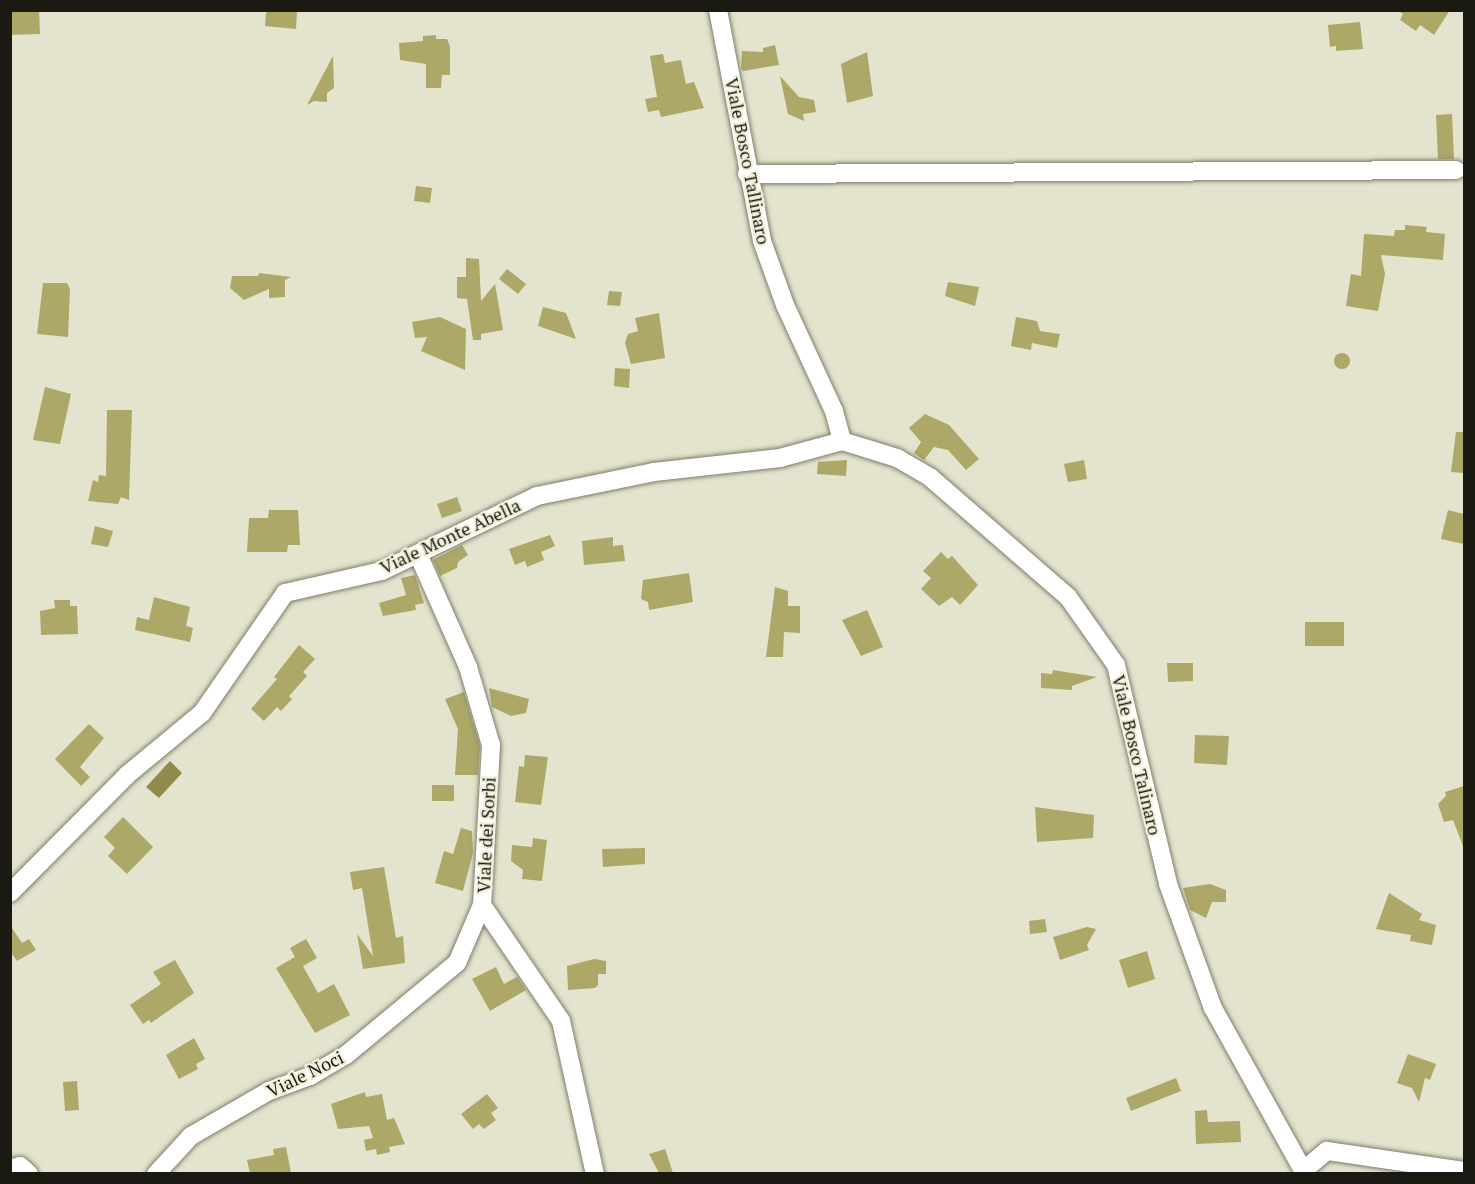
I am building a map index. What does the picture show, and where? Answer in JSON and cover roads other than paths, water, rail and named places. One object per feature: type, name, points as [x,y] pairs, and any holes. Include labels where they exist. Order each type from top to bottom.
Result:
[{"type":"street","name":"Viale Bosco Tallinaro","points":[[718,10],[747,174],[762,241],[785,305],[834,411],[842,441]]},
{"type":"street","points":[[747,174],[1456,170]]},
{"type":"street","name":"Viale Monte Abella","points":[[10,893],[127,775],[202,713],[285,593],[382,571],[537,496],[654,472],[780,458],[842,441]]},
{"type":"street","name":"Viale Bosco Talinaro","points":[[842,441],[897,458],[931,478],[1068,597],[1116,665],[1168,885],[1213,1008],[1304,1172]]},
{"type":"street","name":"Viale dei Sorbi","points":[[418,554],[468,667],[490,745],[483,905],[561,1021],[595,1173]]},
{"type":"street","name":"Viale Noci","points":[[156,1173],[191,1136],[268,1091],[310,1076],[346,1055],[457,963],[483,905]]},
{"type":"street","points":[[1304,1172],[1327,1151],[1464,1171]]},
{"type":"street","points":[[10,1169],[20,1166],[29,1173]]}]
